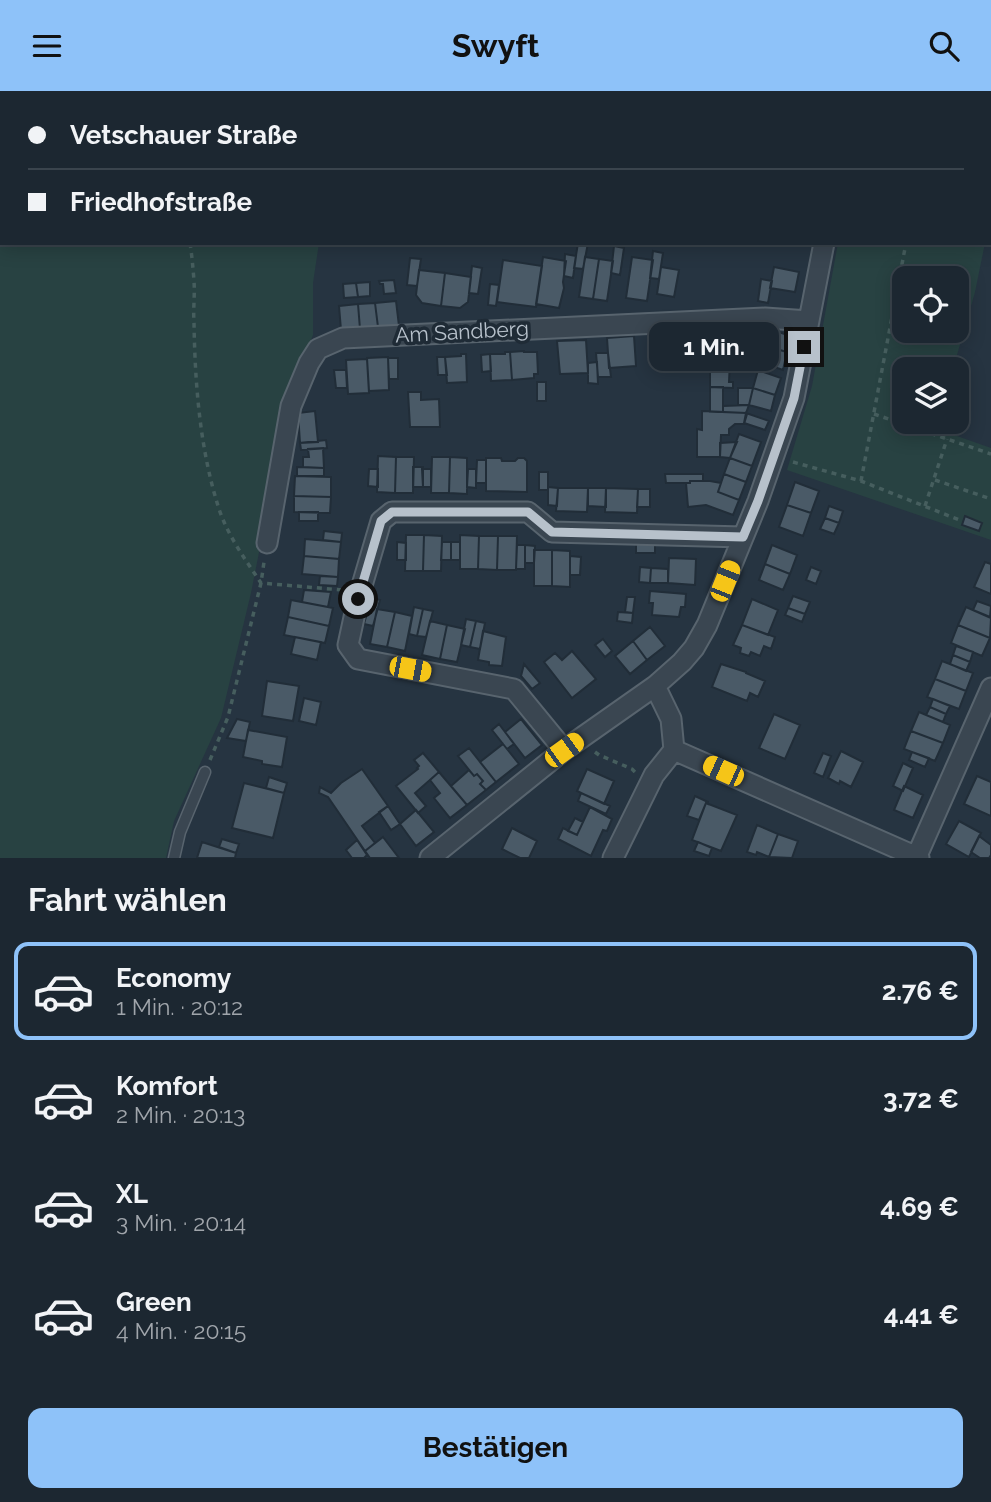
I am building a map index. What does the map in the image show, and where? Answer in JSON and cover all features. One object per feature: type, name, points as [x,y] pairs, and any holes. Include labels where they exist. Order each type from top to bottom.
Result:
[{"type":"street","points":[[430,858],[582,736],[655,685],[694,648],[707,625],[743,537],[794,398],[824,245]]},
{"type":"street","name":"Am Sandberg","points":[[267,543],[291,406],[309,363],[318,349],[343,338],[765,317],[809,321]]},
{"type":"street","points":[[564,750],[514,689],[358,659],[348,645],[381,521],[392,512],[528,512],[552,532],[743,537]]},
{"type":"street","points":[[612,858],[654,775],[674,750],[671,719],[655,685]]},
{"type":"street","points":[[674,750],[917,858],[991,688]]},
{"type":"lane","points":[[174,858],[180,832],[205,772]]},
{"type":"path","points":[[190,245],[196,364],[206,461],[220,510],[234,543],[261,583]]},
{"type":"path","points":[[861,481],[906,245]]},
{"type":"path","points":[[874,414],[991,454]]},
{"type":"path","points":[[925,506],[947,439]]},
{"type":"path","points":[[774,456],[861,481],[962,521]]},
{"type":"path","points":[[935,480],[991,499]]},
{"type":"path","points":[[205,772],[228,717],[261,583],[267,543]]},
{"type":"path","points":[[261,583],[360,592]]},
{"type":"path","points":[[582,736],[599,755],[632,769],[649,785]]},
{"type":"green space","points":[[0,245],[319,245],[313,283],[313,335],[282,410],[251,593],[221,718],[174,821],[166,858],[0,858]]},
{"type":"green space","points":[[838,245],[985,245],[969,313],[969,266],[892,266],[892,343],[960,343],[956,357],[892,357],[892,434],[951,434],[991,448],[991,540],[787,470],[812,386]]},
{"type":"building","points":[[578,245],[588,245],[583,269],[574,268]]},
{"type":"building","points":[[614,246],[624,248],[620,275],[611,273]]},
{"type":"building","points":[[653,251],[663,253],[659,279],[650,278]]},
{"type":"building","points":[[565,254],[576,256],[573,278],[564,276]]},
{"type":"building","points":[[543,257],[566,261],[559,308],[536,304]]},
{"type":"building","points":[[585,257],[599,259],[593,299],[579,297]]},
{"type":"building","points":[[632,257],[653,260],[647,301],[626,298]]},
{"type":"building","points":[[410,258],[421,259],[417,286],[407,285]]},
{"type":"building","points":[[599,259],[613,261],[607,301],[593,299]]},
{"type":"building","points":[[503,260],[542,266],[536,307],[497,302]]},
{"type":"building","points":[[472,266],[482,268],[478,294],[469,293]]},
{"type":"building","points":[[661,267],[679,270],[674,297],[657,294]]},
{"type":"building","points":[[774,267],[799,272],[795,292],[770,288]]},
{"type":"building","points":[[419,270],[445,273],[441,306],[422,303],[416,295]]},
{"type":"building","points":[[445,273],[471,277],[468,302],[460,308],[441,306]]},
{"type":"building","points":[[761,279],[772,281],[768,303],[758,301]]},
{"type":"building","points":[[394,280],[396,293],[384,294],[383,284],[379,281]]},
{"type":"building","points":[[370,282],[370,296],[358,297],[356,283]]},
{"type":"building","points":[[356,283],[358,297],[344,298],[343,284]]},
{"type":"building","points":[[490,284],[499,285],[496,306],[488,305]]},
{"type":"building","points":[[396,301],[399,326],[378,327],[375,303]]},
{"type":"building","points":[[375,303],[378,327],[360,329],[358,304]]},
{"type":"building","points":[[358,304],[360,329],[341,330],[339,306]]},
{"type":"building","points":[[769,329],[765,346],[732,345],[735,330]]},
{"type":"building","points":[[769,329],[791,336],[787,352],[765,346]]},
{"type":"building","points":[[634,336],[636,366],[609,368],[607,338]]},
{"type":"building","points":[[586,340],[588,373],[560,374],[557,341]]},
{"type":"building","points":[[732,345],[744,346],[740,361],[729,361]]},
{"type":"building","points":[[765,346],[787,352],[783,370],[760,362]]},
{"type":"building","points":[[510,352],[537,352],[538,374],[534,374],[534,378],[512,380]]},
{"type":"building","points":[[510,352],[512,380],[491,381],[490,354]]},
{"type":"building","points":[[596,353],[608,353],[611,377],[598,377]]},
{"type":"building","points":[[466,354],[467,382],[447,383],[445,357]]},
{"type":"building","points":[[490,354],[491,371],[482,372],[481,355]]},
{"type":"building","points":[[388,357],[389,390],[369,391],[367,358]]},
{"type":"building","points":[[437,357],[445,357],[447,375],[438,375]]},
{"type":"building","points":[[388,358],[398,358],[398,379],[389,379]]},
{"type":"building","points":[[367,359],[369,393],[348,394],[346,360]]},
{"type":"building","points":[[710,360],[730,361],[729,382],[733,382],[733,388],[710,387]]},
{"type":"building","points":[[597,362],[598,384],[588,383],[588,363]]},
{"type":"building","points":[[334,370],[346,370],[347,388],[336,388]]},
{"type":"building","points":[[758,370],[781,378],[775,395],[753,388]]},
{"type":"building","points":[[537,382],[546,382],[546,401],[537,401]]},
{"type":"building","points":[[710,387],[723,387],[723,412],[710,412]]},
{"type":"building","points":[[738,388],[753,388],[749,405],[738,405]]},
{"type":"building","points":[[753,388],[775,395],[771,411],[749,405]]},
{"type":"building","points":[[408,392],[421,392],[421,400],[439,399],[440,427],[410,427]]},
{"type":"building","points":[[749,405],[746,413],[723,412],[723,406]]},
{"type":"building","points":[[315,411],[318,442],[300,443],[298,413]]},
{"type":"building","points":[[702,411],[747,414],[744,424],[735,424],[729,429],[729,435],[721,435],[720,457],[697,457],[697,429],[702,430]]},
{"type":"building","points":[[746,413],[769,421],[765,430],[744,423]]},
{"type":"building","points":[[739,434],[761,442],[752,466],[730,458]]},
{"type":"building","points":[[326,440],[327,448],[301,450],[300,443]]},
{"type":"building","points":[[737,442],[730,458],[720,457],[720,443]]},
{"type":"building","points":[[323,448],[324,468],[303,467],[303,457],[309,457],[308,449]]},
{"type":"building","points":[[378,456],[396,457],[395,493],[377,492]]},
{"type":"building","points":[[396,457],[414,457],[413,493],[395,493]]},
{"type":"building","points":[[432,457],[450,457],[449,493],[431,493]]},
{"type":"building","points":[[450,457],[467,458],[467,494],[449,493]]},
{"type":"building","points":[[486,458],[515,461],[524,458],[527,461],[527,492],[486,491]]},
{"type":"building","points":[[730,458],[752,466],[746,482],[724,474]]},
{"type":"building","points":[[477,460],[486,460],[486,483],[476,483]]},
{"type":"building","points":[[297,467],[324,468],[324,476],[297,476]]},
{"type":"building","points":[[413,467],[423,467],[423,487],[413,487]]},
{"type":"building","points":[[369,469],[378,469],[378,487],[368,486]]},
{"type":"building","points":[[422,469],[431,469],[431,487],[423,487]]},
{"type":"building","points":[[468,469],[476,469],[476,488],[467,487]]},
{"type":"building","points":[[539,472],[548,472],[548,490],[539,490]]},
{"type":"building","points":[[665,474],[703,474],[703,481],[666,483]]},
{"type":"building","points":[[724,474],[746,482],[739,500],[718,492]]},
{"type":"building","points":[[295,476],[331,477],[331,497],[294,496]]},
{"type":"building","points":[[795,482],[819,491],[811,513],[787,505]]},
{"type":"building","points":[[686,483],[721,483],[718,492],[739,500],[733,515],[706,505],[688,507]]},
{"type":"building","points":[[548,487],[558,488],[557,506],[548,505]]},
{"type":"building","points":[[558,488],[588,488],[587,512],[556,511]]},
{"type":"building","points":[[588,488],[606,488],[606,507],[588,506]]},
{"type":"building","points":[[606,488],[638,489],[637,513],[605,512]]},
{"type":"building","points":[[638,489],[650,489],[650,507],[637,507]]},
{"type":"building","points":[[294,496],[331,497],[330,513],[294,512]]},
{"type":"building","points":[[787,505],[811,513],[803,536],[779,527]]},
{"type":"building","points":[[829,506],[843,511],[839,523],[825,518]]},
{"type":"building","points":[[299,512],[318,512],[318,521],[299,521]]},
{"type":"building","points":[[965,516],[982,523],[979,531],[962,525]]},
{"type":"building","points":[[825,518],[839,523],[834,534],[820,529]]},
{"type":"building","points":[[324,531],[342,533],[341,542],[323,540]]},
{"type":"building","points":[[406,535],[424,535],[423,571],[405,571]]},
{"type":"building","points":[[424,535],[442,536],[441,571],[423,571]]},
{"type":"building","points":[[460,535],[479,536],[478,569],[460,569]]},
{"type":"building","points":[[479,536],[498,536],[497,570],[478,569]]},
{"type":"building","points":[[498,536],[517,536],[516,570],[497,570]]},
{"type":"building","points":[[305,539],[341,542],[339,559],[304,556]]},
{"type":"building","points":[[397,542],[406,543],[406,560],[397,560]]},
{"type":"building","points":[[442,542],[451,542],[451,560],[441,560]]},
{"type":"building","points":[[451,542],[460,542],[460,560],[451,560]]},
{"type":"building","points":[[636,543],[655,543],[655,553],[636,553]]},
{"type":"building","points":[[517,545],[525,545],[525,569],[516,569]]},
{"type":"building","points":[[525,545],[535,546],[534,563],[525,563]]},
{"type":"building","points":[[772,545],[797,555],[790,574],[765,564]]},
{"type":"building","points":[[534,550],[552,550],[552,586],[534,586]]},
{"type":"building","points":[[552,550],[570,551],[570,587],[552,586]]},
{"type":"building","points":[[304,556],[339,559],[338,577],[302,574]]},
{"type":"building","points":[[570,556],[581,557],[580,575],[570,575]]},
{"type":"building","points":[[669,558],[696,559],[695,585],[668,583]]},
{"type":"building","points":[[985,562],[991,564],[991,594],[974,587]]},
{"type":"building","points":[[765,564],[790,574],[783,590],[759,580]]},
{"type":"building","points":[[640,567],[651,568],[650,583],[639,582]]},
{"type":"building","points":[[811,567],[821,571],[816,584],[806,580]]},
{"type":"building","points":[[651,568],[668,569],[668,583],[650,583]]},
{"type":"building","points":[[320,576],[338,577],[337,586],[319,585]]},
{"type":"building","points":[[304,590],[331,592],[328,607],[302,602]]},
{"type":"building","points":[[650,591],[686,594],[685,607],[681,607],[679,617],[652,615]]},
{"type":"building","points":[[793,596],[810,602],[805,614],[788,608]]},
{"type":"building","points":[[627,597],[635,597],[633,613],[625,612]]},
{"type":"building","points":[[371,598],[380,600],[373,626],[364,624]]},
{"type":"building","points":[[752,599],[778,610],[768,635],[742,625]]},
{"type":"building","points":[[291,600],[333,608],[329,626],[288,617]]},
{"type":"building","points":[[977,601],[991,606],[990,617],[973,610]]},
{"type":"building","points":[[414,607],[423,609],[417,636],[409,634]]},
{"type":"building","points":[[966,607],[991,618],[990,638],[958,625]]},
{"type":"building","points":[[788,608],[805,614],[802,622],[785,615]]},
{"type":"building","points":[[377,609],[395,612],[387,647],[370,644]]},
{"type":"building","points":[[423,609],[433,611],[426,637],[417,636]]},
{"type":"building","points":[[395,612],[412,616],[405,651],[387,647]]},
{"type":"building","points":[[618,612],[633,613],[632,623],[617,621]]},
{"type":"building","points":[[288,617],[329,626],[325,643],[284,635]]},
{"type":"building","points":[[466,619],[476,621],[470,647],[461,645]]},
{"type":"building","points":[[430,621],[447,625],[440,659],[422,655]]},
{"type":"building","points":[[476,621],[485,623],[480,649],[470,647]]},
{"type":"building","points":[[447,625],[465,629],[457,662],[440,659]]},
{"type":"building","points":[[742,625],[775,637],[771,649],[764,646],[760,656],[751,652],[749,656],[740,653],[741,648],[733,645]]},
{"type":"building","points":[[958,625],[990,638],[982,656],[951,643]]},
{"type":"building","points":[[650,627],[665,646],[647,660],[633,641]]},
{"type":"building","points":[[483,631],[506,637],[502,666],[489,665],[489,662],[478,660]]},
{"type":"building","points":[[295,637],[321,642],[317,660],[291,654]]},
{"type":"building","points":[[603,639],[612,651],[605,657],[595,645]]},
{"type":"building","points":[[633,641],[647,660],[630,674],[615,656]]},
{"type":"building","points":[[956,646],[973,652],[970,662],[953,655]]},
{"type":"building","points":[[572,651],[596,679],[572,698],[544,662],[555,653],[562,660]]},
{"type":"building","points":[[953,655],[970,662],[966,671],[950,664]]},
{"type":"building","points":[[942,661],[973,673],[966,691],[935,679]]},
{"type":"building","points":[[524,664],[540,683],[532,689],[521,676]]},
{"type":"building","points":[[721,664],[765,681],[758,697],[750,693],[747,701],[712,687]]},
{"type":"building","points":[[935,679],[966,691],[959,709],[927,697]]},
{"type":"building","points":[[267,681],[299,686],[293,721],[262,716]]},
{"type":"building","points":[[304,698],[321,702],[316,725],[299,721]]},
{"type":"building","points":[[933,699],[950,706],[946,714],[930,707]]},
{"type":"building","points":[[930,707],[946,714],[943,722],[926,715]]},
{"type":"building","points":[[919,712],[950,725],[943,743],[911,731]]},
{"type":"building","points":[[774,714],[800,725],[785,759],[759,748]]},
{"type":"building","points":[[237,719],[250,722],[246,741],[227,738]]},
{"type":"building","points":[[521,719],[542,745],[525,758],[505,732]]},
{"type":"building","points":[[499,724],[514,744],[507,749],[492,730]]},
{"type":"building","points":[[248,730],[287,737],[282,767],[243,757]]},
{"type":"building","points":[[911,731],[943,743],[935,761],[904,749]]},
{"type":"building","points":[[503,744],[519,764],[496,782],[480,762]]},
{"type":"building","points":[[469,748],[496,782],[486,790],[480,784],[483,781],[477,774],[474,776],[458,756]]},
{"type":"building","points":[[841,751],[863,762],[851,787],[828,778]]},
{"type":"building","points":[[912,752],[929,758],[925,767],[909,760]]},
{"type":"building","points":[[423,753],[439,772],[415,793],[426,806],[418,813],[396,786],[418,769],[419,766],[414,760]]},
{"type":"building","points":[[823,753],[831,756],[823,777],[814,773]]},
{"type":"building","points":[[903,763],[913,768],[903,791],[893,786]]},
{"type":"building","points":[[362,769],[388,806],[362,826],[375,843],[365,851],[328,797],[319,793],[320,787],[331,793]]},
{"type":"building","points":[[587,769],[614,781],[604,804],[577,791]]},
{"type":"building","points":[[469,770],[483,781],[480,784],[486,790],[467,805],[451,786]]},
{"type":"building","points":[[439,772],[467,805],[450,818],[434,798],[440,793],[430,780]]},
{"type":"building","points":[[977,776],[991,782],[991,816],[964,804]]},
{"type":"building","points":[[269,777],[287,783],[284,793],[266,788]]},
{"type":"building","points":[[244,783],[284,793],[273,838],[232,828]]},
{"type":"building","points":[[904,786],[923,795],[913,818],[894,810]]},
{"type":"building","points":[[581,793],[610,806],[606,814],[578,801]]},
{"type":"building","points":[[695,796],[708,802],[699,820],[687,816]]},
{"type":"building","points":[[706,803],[737,815],[721,851],[692,840]]},
{"type":"building","points":[[388,806],[400,824],[391,830],[379,812]]},
{"type":"building","points":[[590,807],[612,819],[607,831],[603,830],[591,856],[558,839],[563,828],[577,835]]},
{"type":"building","points":[[416,810],[434,832],[416,846],[400,824]]},
{"type":"building","points":[[575,818],[583,822],[577,835],[568,831]]},
{"type":"building","points":[[959,821],[981,833],[969,857],[946,844]]},
{"type":"building","points":[[757,825],[778,834],[769,857],[757,852],[756,855],[747,852]]},
{"type":"building","points":[[512,828],[537,841],[529,858],[520,858],[502,849]]},
{"type":"building","points":[[778,834],[798,841],[792,858],[769,857]]},
{"type":"building","points":[[979,836],[991,845],[989,858],[980,858],[971,852]]},
{"type":"building","points":[[383,837],[399,858],[370,858],[365,851]]},
{"type":"building","points":[[222,839],[239,844],[236,853],[219,847]]},
{"type":"building","points":[[357,840],[367,855],[364,858],[352,858],[346,850]]},
{"type":"building","points":[[202,842],[236,853],[235,858],[197,858]]},
{"type":"building","points":[[698,842],[712,848],[709,856],[694,851]]},
{"type":"route","points":[[358,599],[381,521],[392,512],[528,512],[552,532],[743,537],[794,398],[804,347]]}]
